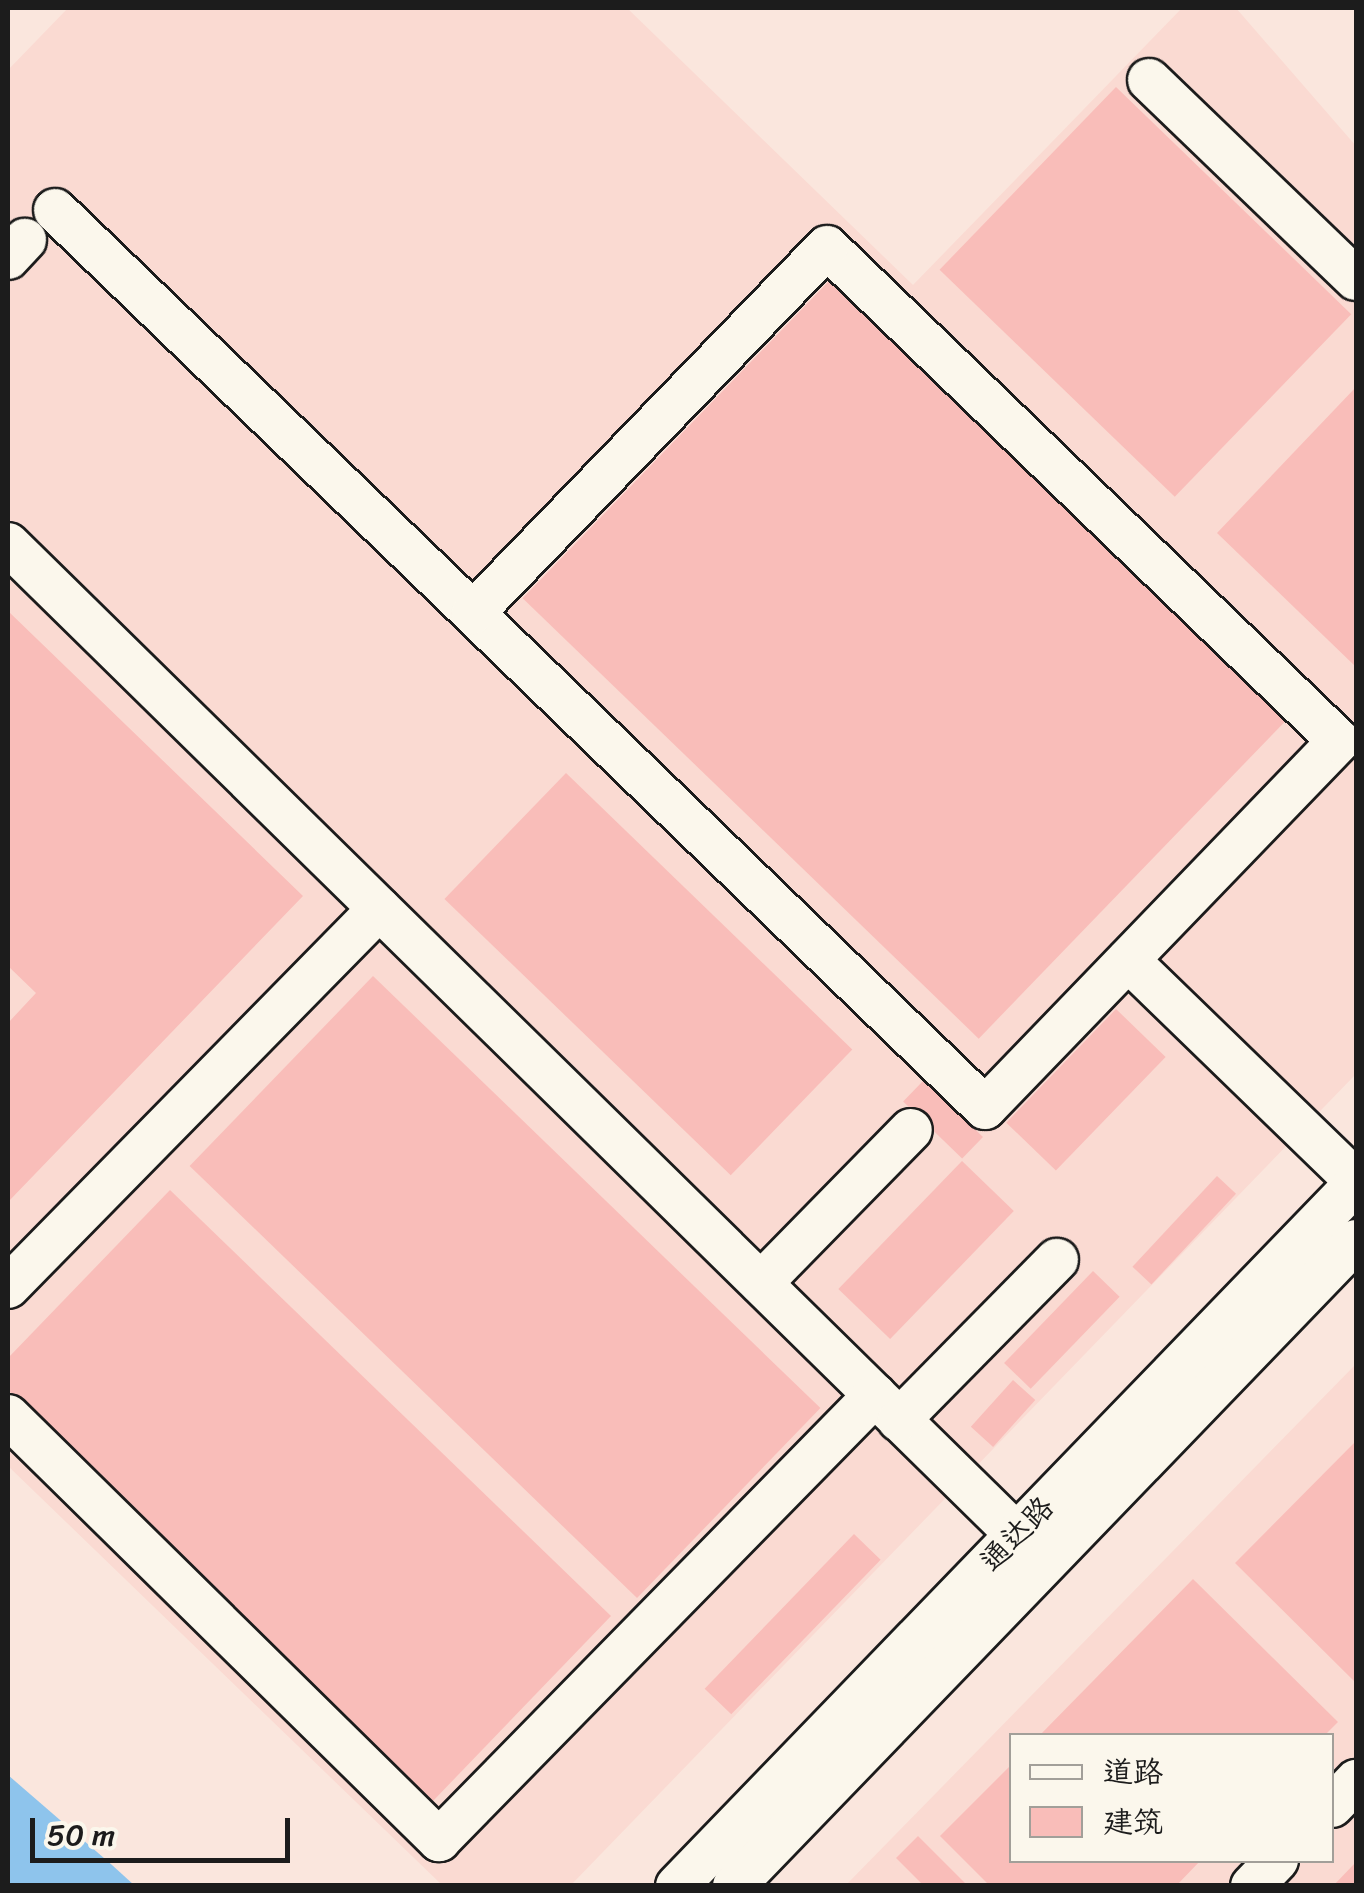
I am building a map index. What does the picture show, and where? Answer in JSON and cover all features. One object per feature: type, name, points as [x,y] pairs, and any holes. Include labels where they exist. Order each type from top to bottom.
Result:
[{"type":"street","points":[[1149,80],[1356,279]]},
{"type":"street","points":[[55,210],[473,614],[985,1108],[1340,741],[827,247],[473,614]]},
{"type":"street","points":[[8,544],[1017,1535]]},
{"type":"street","points":[[8,1287],[379,908]]},
{"type":"street","points":[[1128,960],[1356,1182]]},
{"type":"street","points":[[761,1283],[911,1130]]},
{"type":"street","name":"通达路","points":[[678,1886],[1356,1182]]},
{"type":"street","name":"通达路","points":[[734,1886],[1356,1241]]},
{"type":"street","points":[[8,1416],[439,1840],[887,1407],[1057,1260]]},
{"type":"street","points":[[1334,1804],[1356,1781]]},
{"type":"street","points":[[1252,1886],[1274,1863]]},
{"type":"shaded area","points":[[68,8],[627,8],[913,285],[1182,8],[1236,8],[1356,146],[1356,1074],[571,1885],[442,1885],[8,1466],[8,70]]},
{"type":"shaded area","points":[[1356,1364],[1356,1885],[846,1885]]},
{"type":"water","points":[[8,1775],[112,1865],[134,1885],[8,1885]]},
{"type":"building","points":[[1116,87],[1351,314],[1175,497],[940,270]]},
{"type":"building","points":[[829,281],[1285,721],[979,1039],[523,598]]},
{"type":"building","points":[[1356,387],[1356,667],[1217,533]]},
{"type":"building","points":[[8,611],[303,896],[8,1202],[8,1023],[36,993],[8,966]]},
{"type":"building","points":[[566,773],[852,1049],[731,1175],[444,899]]},
{"type":"building","points":[[373,976],[820,1408],[637,1598],[190,1166]]},
{"type":"building","points":[[1116,1009],[1166,1057],[1056,1171],[1006,1123]]},
{"type":"building","points":[[924,1080],[983,1137],[962,1159],[903,1102]]},
{"type":"building","points":[[962,1161],[1014,1211],[890,1339],[838,1289]]},
{"type":"building","points":[[1217,1176],[1236,1194],[1151,1284],[1132,1267]]},
{"type":"building","points":[[170,1190],[611,1616],[433,1801],[8,1390],[8,1358]]},
{"type":"building","points":[[1093,1271],[1120,1297],[1031,1389],[1004,1363]]},
{"type":"building","points":[[1013,1380],[1035,1400],[993,1447],[971,1427]]},
{"type":"building","points":[[1356,1441],[1356,1683],[1235,1563]]},
{"type":"building","points":[[854,1534],[881,1560],[731,1714],[705,1689]]},
{"type":"building","points":[[1193,1579],[1338,1722],[1327,1733],[1042,1733]]},
{"type":"building","points":[[1009,1767],[1009,1863],[1198,1863],[1176,1886],[990,1886],[940,1836]]},
{"type":"building","points":[[918,1836],[968,1886],[924,1886],[896,1858]]},
{"type":"building","points":[[1356,1862],[1356,1886],[1333,1886]]}]
